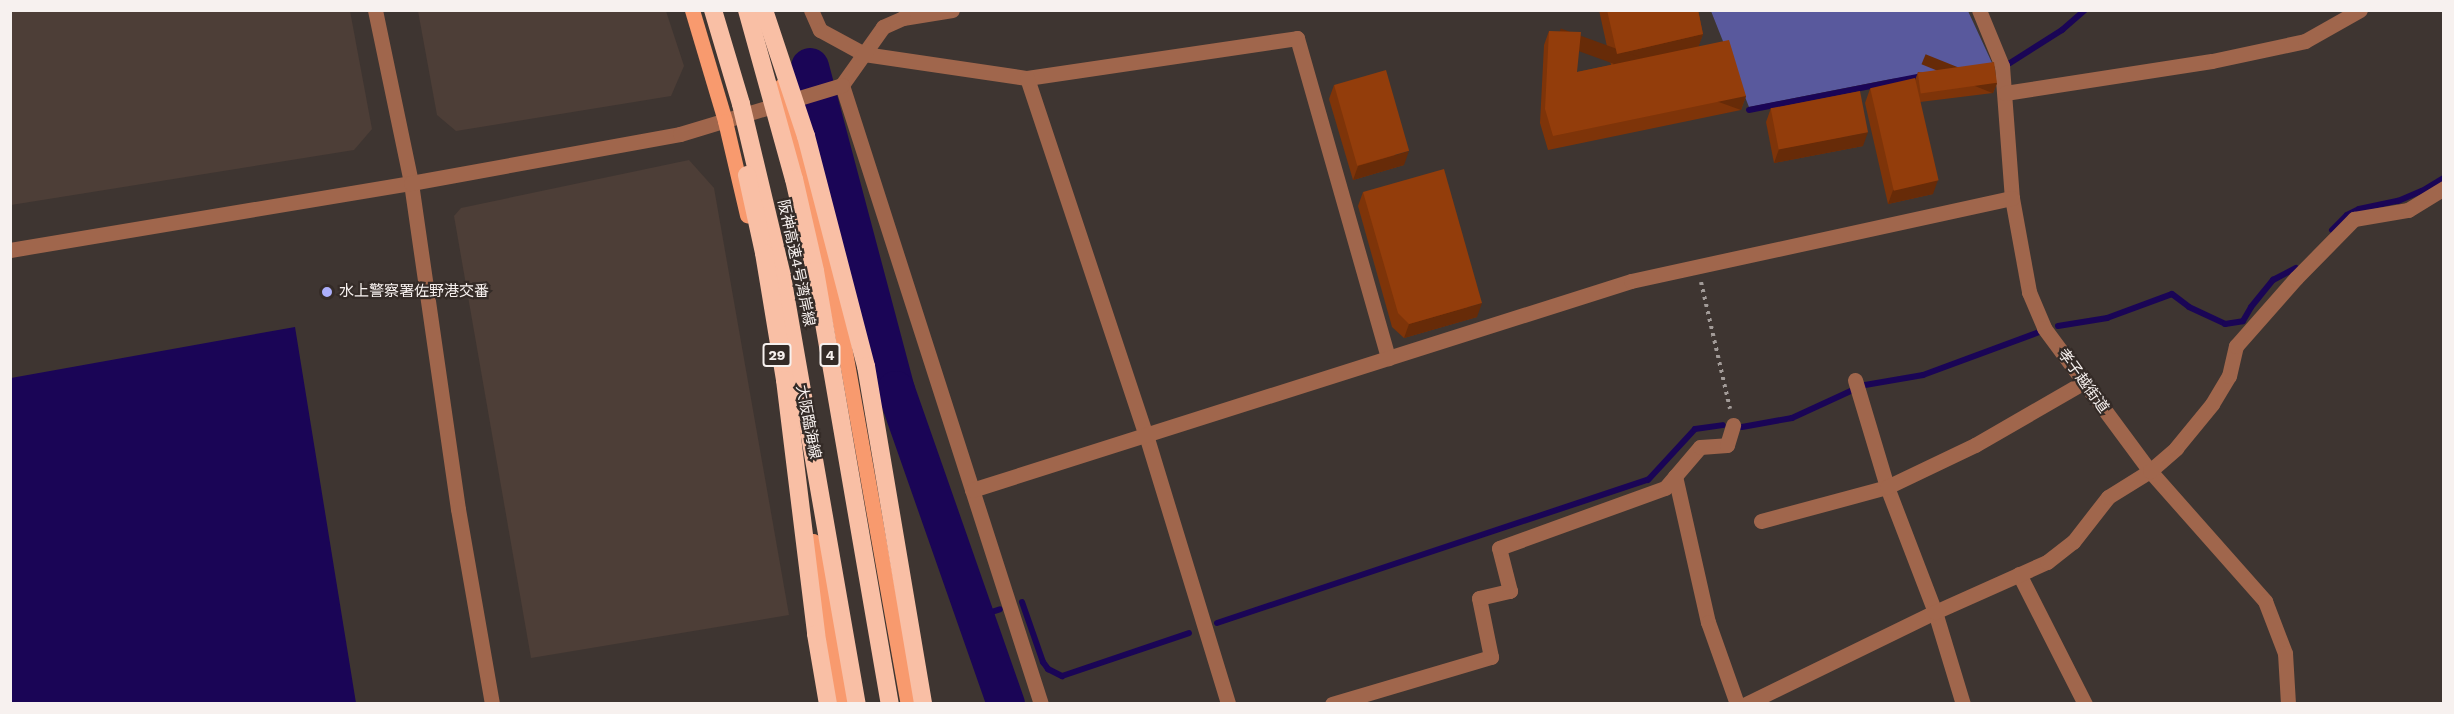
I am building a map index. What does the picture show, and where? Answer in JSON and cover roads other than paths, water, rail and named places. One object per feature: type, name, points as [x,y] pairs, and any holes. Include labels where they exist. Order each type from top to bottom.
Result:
[{"type":"highway","points":[[707,10],[740,142],[766,264],[785,380],[816,634],[828,704]]},
{"type":"highway","name":"阪神高速4号湾岸線","points":[[713,10],[741,104],[782,276],[857,704]]},
{"type":"highway","name":"阪神高速4号湾岸線","points":[[747,10],[794,179],[815,271],[890,704]]},
{"type":"highway","points":[[762,10],[806,136],[866,366],[923,704]]},
{"type":"main road","name":"大阪臨海線","points":[[692,10],[725,121],[768,306],[842,704]]},
{"type":"main road","points":[[762,10],[814,208],[839,318],[908,704]]},
{"type":"street","points":[[375,10],[411,183],[458,509],[492,704]]},
{"type":"street","points":[[811,10],[820,30],[864,54],[1027,78],[1297,38],[1388,358]]},
{"type":"street","points":[[10,250],[411,183],[680,134],[842,85],[883,27],[903,18],[952,10]]},
{"type":"street","name":"孝子越街道","points":[[1979,10],[2002,66],[2012,198],[2029,292],[2044,328],[2150,471],[2265,602],[2286,653],[2288,704]]},
{"type":"street","points":[[2005,93],[2212,62],[2305,41],[2360,10]]},
{"type":"street","points":[[1027,78],[1146,435],[1228,704]]},
{"type":"street","points":[[842,85],[1041,704]]},
{"type":"street","points":[[1746,704],[1935,612],[2047,562],[2073,542],[2108,497],[2150,471],[2176,448],[2212,404],[2229,376],[2236,346],[2296,278],[2354,219],[2408,210],[2444,188]]},
{"type":"street","points":[[972,490],[1632,281],[2012,198]]},
{"type":"street","points":[[1855,380],[1887,487],[1935,612],[1963,704]]},
{"type":"street","points":[[1761,521],[1887,487],[1975,446],[2084,382]]},
{"type":"street","points":[[1332,704],[1491,657],[1479,598],[1510,591],[1499,548],[1665,488],[1700,447],[1727,445],[1733,425]]},
{"type":"street","points":[[1675,476],[1708,622],[1737,704]]},
{"type":"street","points":[[2019,574],[2085,704]]},
{"type":"waterway","points":[[2010,63],[2062,30],[2085,10]]},
{"type":"waterway","points":[[810,67],[896,390],[1006,704]]},
{"type":"waterway","points":[[1749,110],[1923,76]]},
{"type":"waterway","points":[[2332,230],[2347,215],[2359,209],[2398,201],[2444,178]]},
{"type":"waterway","points":[[2058,326],[2107,318],[2172,294],[2189,307],[2225,324],[2243,321],[2251,307],[2273,280],[2296,268]]},
{"type":"waterway","points":[[1865,385],[1923,375],[2039,332]]},
{"type":"waterway","points":[[1742,427],[1792,418],[1853,390]]},
{"type":"waterway","points":[[1217,623],[1648,480],[1695,429],[1723,425]]},
{"type":"waterway","points":[[1022,602],[1043,662],[1048,669],[1062,676],[1189,633]]},
{"type":"waterway","points":[[976,617],[1000,609]]},
{"type":"place","name":"水上警察署佐野港交番","points":[[327,292]]}]
